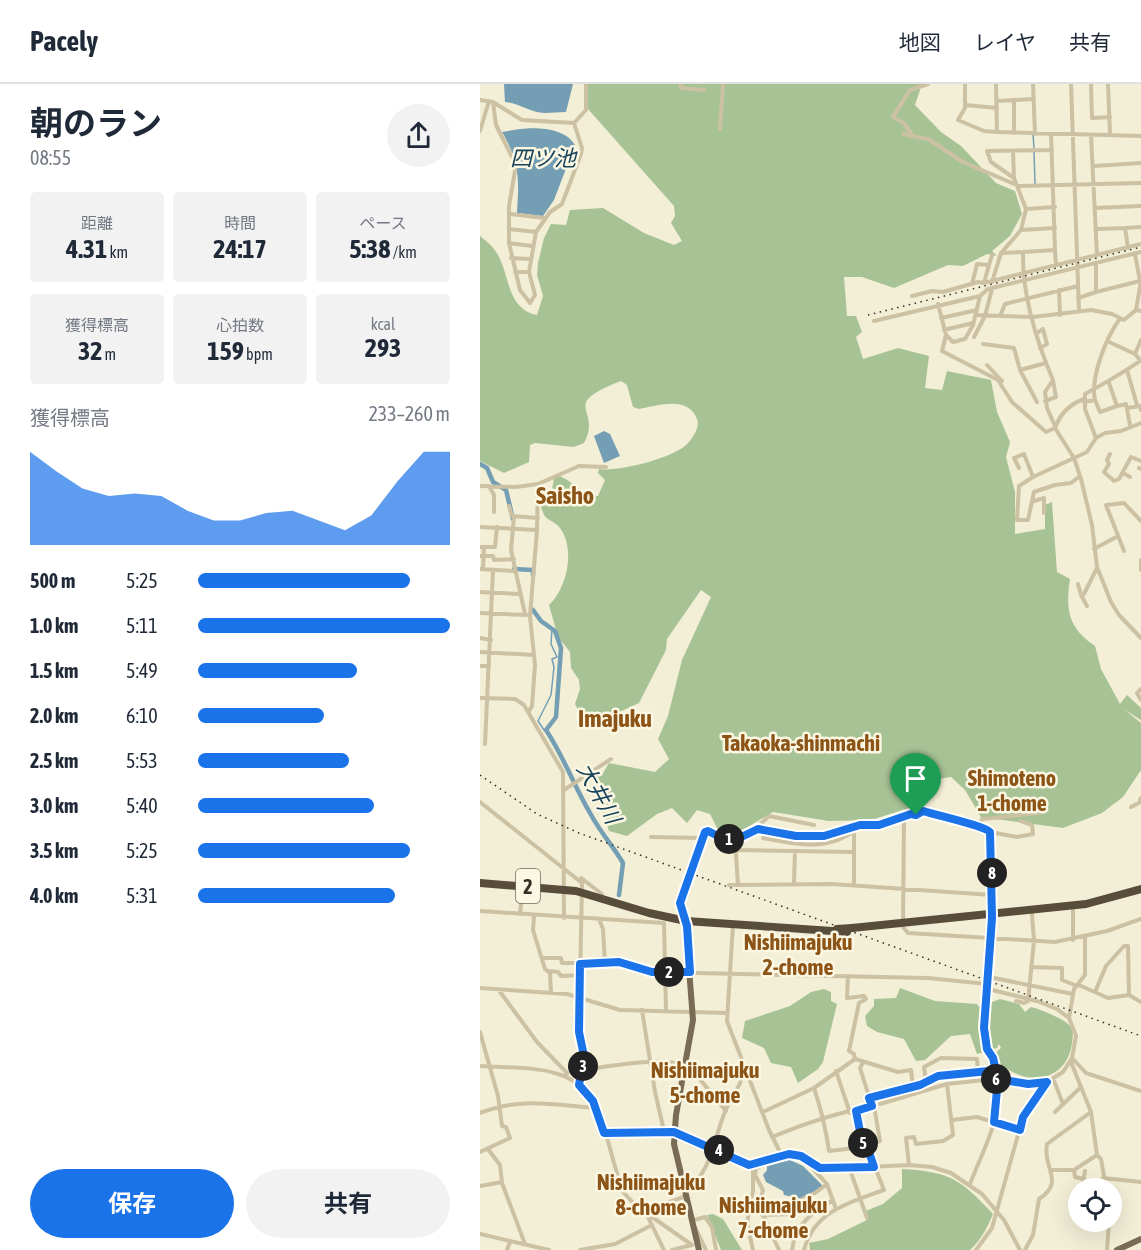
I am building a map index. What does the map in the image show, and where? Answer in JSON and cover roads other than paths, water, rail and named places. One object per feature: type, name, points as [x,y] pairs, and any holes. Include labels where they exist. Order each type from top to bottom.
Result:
[{"type":"highway","name":"2","points":[[480,883],[579,891],[664,920],[685,919],[853,931]]},
{"type":"highway","name":"2","points":[[602,894],[685,919],[733,925],[853,931],[1086,904],[1141,892]]},
{"type":"highway","name":"2","points":[[992,916],[1073,910],[1108,904],[1141,892]]},
{"type":"main road","points":[[685,919],[693,1011],[687,1066],[674,1132],[676,1158],[694,1223],[696,1246]]},
{"type":"main road","points":[[1117,1250],[1141,1239]]},
{"type":"street","points":[[574,123],[586,110],[586,84]]},
{"type":"street","points":[[681,84],[681,88],[704,90]]},
{"type":"street","points":[[720,129],[723,84]]},
{"type":"street","points":[[913,136],[907,126],[893,117],[910,90],[928,84]]},
{"type":"street","points":[[964,84],[964,113],[958,120],[984,131],[1141,136]]},
{"type":"street","points":[[996,84],[997,132]]},
{"type":"street","points":[[1033,84],[1035,134]]},
{"type":"street","points":[[1071,84],[1079,311]]},
{"type":"street","points":[[1091,84],[1092,117],[1110,117]]},
{"type":"street","points":[[1108,84],[1110,134]]},
{"type":"street","points":[[997,101],[1033,99]]},
{"type":"street","points":[[480,100],[491,101],[522,120],[563,120],[574,123]]},
{"type":"street","points":[[491,101],[496,125],[516,165],[509,206],[511,214],[509,243],[520,290],[532,303],[535,295],[529,272],[536,232],[544,218],[562,204],[581,154],[582,147],[574,123]]},
{"type":"street","points":[[480,131],[491,101]]},
{"type":"street","points":[[1014,101],[1014,133]]},
{"type":"street","points":[[965,105],[997,108]]},
{"type":"street","points":[[903,134],[928,139],[963,162],[1018,186],[1141,183]]},
{"type":"street","points":[[1051,134],[1055,184],[1056,265]]},
{"type":"street","points":[[1092,135],[1097,255]]},
{"type":"street","points":[[1014,178],[991,162],[987,152],[1052,150]]},
{"type":"street","points":[[974,337],[985,316],[995,288],[994,281],[1001,253],[1021,230],[1026,208],[1014,178],[1013,151]]},
{"type":"street","points":[[1094,166],[1141,164]]},
{"type":"street","points":[[1095,208],[1141,206]]},
{"type":"street","points":[[1026,208],[1055,207]]},
{"type":"street","points":[[511,214],[544,218]]},
{"type":"street","points":[[1096,229],[1141,227]]},
{"type":"street","points":[[1021,230],[1055,228]]},
{"type":"street","points":[[1125,228],[1128,248]]},
{"type":"street","points":[[509,229],[536,232]]},
{"type":"street","points":[[509,243],[532,246]]},
{"type":"street","points":[[912,296],[994,281],[1141,244]]},
{"type":"street","points":[[1001,253],[1055,250]]},
{"type":"street","points":[[1023,252],[1023,281],[1040,348],[1053,380],[1056,397],[1045,401]]},
{"type":"street","points":[[874,321],[938,304],[980,296],[995,288],[1141,252]]},
{"type":"street","points":[[941,318],[977,313],[985,316],[1001,314],[1033,317],[1079,311],[1112,314],[1119,319],[1129,318],[1139,310],[1141,281],[1135,254]]},
{"type":"street","points":[[984,283],[992,255]]},
{"type":"street","points":[[512,258],[530,259]]},
{"type":"street","points":[[972,284],[977,264],[989,265]]},
{"type":"street","points":[[1096,264],[1096,292]]},
{"type":"street","points":[[514,272],[529,272]]},
{"type":"street","points":[[1078,298],[1141,281]]},
{"type":"street","points":[[1001,314],[1005,304],[1078,286]]},
{"type":"street","points":[[1059,290],[1060,315]]},
{"type":"street","points":[[938,304],[945,333],[953,342],[965,339],[974,323],[980,296]]},
{"type":"street","points":[[1119,319],[1107,341],[1093,390],[1100,412],[1126,404],[1130,425]]},
{"type":"street","points":[[945,333],[974,323]]},
{"type":"street","points":[[1037,333],[1042,328],[1047,344],[1040,348]]},
{"type":"street","points":[[945,333],[942,351],[958,357],[1004,385]]},
{"type":"street","points":[[1135,354],[1141,340]]},
{"type":"street","points":[[1096,438],[1084,401],[1085,394],[1108,383],[1114,376],[1141,360],[1135,354],[1107,341]]},
{"type":"street","points":[[983,344],[1014,348],[1020,370],[1037,402]]},
{"type":"street","points":[[1020,370],[1046,363]]},
{"type":"street","points":[[987,364],[1004,385],[1012,402],[1046,432],[1055,427],[1060,415],[1073,403],[1095,400]]},
{"type":"street","points":[[1127,370],[1137,405],[1141,410]]},
{"type":"street","points":[[1098,372],[1108,383],[1117,405]]},
{"type":"street","points":[[1053,380],[1045,392],[1045,401],[1055,427],[1074,458],[1080,476],[1092,525],[1097,567],[1115,609],[1141,638]]},
{"type":"street","points":[[1127,408],[1137,405]]},
{"type":"street","points":[[1080,476],[1071,483],[1055,485],[1034,492],[1034,501],[1028,520],[1017,520],[1019,486],[1087,452],[1096,438],[1141,423]]},
{"type":"street","points":[[1018,468],[1014,458],[1024,454],[1034,477]]},
{"type":"street","points":[[1110,454],[1107,460],[1109,464],[1104,472],[1114,481],[1123,473],[1131,457],[1141,461]]},
{"type":"street","points":[[480,486],[538,484],[579,466],[606,467]]},
{"type":"street","points":[[1123,473],[1130,477]]},
{"type":"street","points":[[527,615],[537,530],[538,484]]},
{"type":"street","points":[[489,486],[494,495],[494,512]]},
{"type":"street","points":[[1034,501],[1044,498],[1044,513]]},
{"type":"street","points":[[1124,551],[1106,505],[1124,503],[1141,521]]},
{"type":"street","points":[[509,506],[514,516],[512,550],[514,571],[527,615],[534,655],[532,706],[529,711]]},
{"type":"street","points":[[514,516],[538,518]]},
{"type":"street","points":[[480,527],[537,530]]},
{"type":"street","points":[[497,527],[495,547],[482,547],[481,569],[514,571]]},
{"type":"street","points":[[1094,549],[1118,536]]},
{"type":"street","points":[[491,548],[491,556]]},
{"type":"street","points":[[482,556],[491,556],[494,560],[514,559]]},
{"type":"street","points":[[1141,560],[1141,570]]},
{"type":"street","points":[[1081,595],[1087,592],[1097,567]]},
{"type":"street","points":[[485,744],[493,570]]},
{"type":"street","points":[[1078,584],[1087,606]]},
{"type":"street","points":[[480,592],[520,594]]},
{"type":"street","points":[[480,613],[527,615]]},
{"type":"street","points":[[480,638],[491,640]]},
{"type":"street","points":[[480,652],[534,655]]},
{"type":"street","points":[[480,666],[489,666]]},
{"type":"street","points":[[1141,689],[1137,693],[1141,700]]},
{"type":"street","points":[[480,698],[515,699],[521,702],[529,711],[563,772],[564,918]]},
{"type":"street","points":[[480,721],[486,721]]},
{"type":"street","points":[[564,790],[611,759]]},
{"type":"street","points":[[979,825],[982,819],[1004,819],[1021,813],[1043,812],[1044,807],[1036,805],[1035,798]]},
{"type":"street","points":[[1131,807],[1139,803],[1141,798]]},
{"type":"street","points":[[480,802],[602,894]]},
{"type":"street","points":[[685,919],[680,903],[703,838],[708,831],[722,838],[735,840],[758,829],[796,836],[824,836],[879,825],[923,811],[963,824],[979,825],[990,832],[1017,837],[1033,834],[1032,825],[1021,821]]},
{"type":"street","points":[[751,832],[769,816],[814,825]]},
{"type":"street","points":[[904,817],[903,925],[911,934],[1034,941],[1073,940],[1141,919]]},
{"type":"street","points":[[764,838],[820,846],[834,842],[854,829]]},
{"type":"street","points":[[854,829],[854,885]]},
{"type":"street","points":[[970,1184],[994,1122],[996,1079],[993,1058],[987,1049],[984,1028],[992,916],[990,832]]},
{"type":"street","points":[[651,837],[703,838]]},
{"type":"street","points":[[735,840],[738,885]]},
{"type":"street","points":[[736,850],[854,852]]},
{"type":"street","points":[[794,883],[795,851]]},
{"type":"street","points":[[563,866],[582,883],[579,891],[581,975],[579,1032],[584,1056],[579,1085]]},
{"type":"street","points":[[729,885],[794,883],[854,885],[992,894]]},
{"type":"street","points":[[520,915],[523,885]]},
{"type":"street","points":[[480,910],[564,918],[664,920],[666,1010]]},
{"type":"street","points":[[1073,910],[1073,940]]},
{"type":"street","points":[[1016,1001],[1024,1004],[1028,999],[1034,941],[1032,914]]},
{"type":"street","points":[[534,916],[533,930],[548,972],[551,992]]},
{"type":"street","points":[[598,918],[603,929],[605,963]]},
{"type":"street","points":[[733,925],[732,973],[727,1013],[730,1029],[772,1137],[781,1154]]},
{"type":"street","points":[[976,1250],[986,1240],[997,1213],[1023,1117],[1047,1082],[1063,1072],[1071,1060],[1076,1036],[1069,1018],[1073,994],[1086,975],[1085,937]]},
{"type":"street","points":[[1095,992],[1106,966],[1124,946],[1128,946],[1129,995]]},
{"type":"street","points":[[543,958],[561,958],[562,963],[580,964],[619,962],[652,972],[928,978],[987,987],[1057,1009],[1069,1018]]},
{"type":"street","points":[[1031,967],[1062,968],[1062,980],[1113,999],[1129,995],[1141,1002]]},
{"type":"street","points":[[548,972],[558,972],[561,976],[581,975]]},
{"type":"street","points":[[848,976],[848,998],[864,996],[866,999],[859,1003],[849,1051],[854,1054],[855,1059],[863,1063],[898,1072],[911,1070],[913,1087]]},
{"type":"street","points":[[989,977],[1073,994]]},
{"type":"street","points":[[480,988],[551,992],[620,1010],[727,1013]]},
{"type":"street","points":[[497,988],[537,1042],[567,1073],[566,1077]]},
{"type":"street","points":[[642,1010],[664,1131]]},
{"type":"street","points":[[480,1032],[500,1105],[502,1126],[506,1128],[510,1138],[480,1152]]},
{"type":"street","points":[[926,1082],[924,1067],[941,1058],[977,1059],[978,1072]]},
{"type":"street","points":[[763,1112],[814,1088],[855,1059]]},
{"type":"street","points":[[1071,1060],[1091,1112],[1103,1178]]},
{"type":"street","points":[[1071,1060],[1086,1073],[1141,1091]]},
{"type":"street","points":[[582,1070],[650,1062],[670,1062],[687,1066],[726,1111]]},
{"type":"street","points":[[814,1088],[823,1117],[829,1151],[863,1147],[881,1139],[875,1108],[869,1098],[860,1068],[863,1063]]},
{"type":"street","points":[[645,1212],[686,1193],[706,1165],[726,1111],[740,1086],[745,1065]]},
{"type":"street","points":[[480,1066],[545,1071],[566,1077],[579,1085],[596,1108],[624,1192],[645,1212],[696,1246]]},
{"type":"street","points":[[836,1071],[850,1113]]},
{"type":"street","points":[[869,1098],[913,1087],[938,1076],[989,1071],[996,1079]]},
{"type":"street","points":[[1053,1078],[1063,1104]]},
{"type":"street","points":[[880,1104],[947,1084],[996,1079],[1028,1084],[1047,1082]]},
{"type":"street","points":[[909,1165],[906,1138],[914,1137],[916,1144],[951,1138],[952,1120],[947,1084]]},
{"type":"street","points":[[1055,1112],[1080,1088]]},
{"type":"street","points":[[480,1113],[500,1105],[538,1103],[596,1108]]},
{"type":"street","points":[[772,1137],[823,1117],[850,1113],[872,1106]]},
{"type":"street","points":[[804,1250],[807,1241],[824,1216],[884,1190],[869,1152],[863,1147],[856,1111]]},
{"type":"street","points":[[1025,1250],[1033,1235],[1039,1199],[1051,1188],[1053,1180],[1046,1155],[1047,1144],[1091,1112]]},
{"type":"street","points":[[952,1120],[977,1117],[1020,1130]]},
{"type":"street","points":[[604,1133],[674,1132],[749,1165],[781,1154],[801,1156],[826,1184],[836,1209]]},
{"type":"street","points":[[488,1148],[500,1165],[502,1182],[525,1244]]},
{"type":"street","points":[[1050,1170],[1074,1170],[1097,1155]]},
{"type":"street","points":[[735,1158],[744,1166],[754,1169]]},
{"type":"street","points":[[753,1250],[747,1223],[753,1191],[754,1169],[760,1163]]},
{"type":"street","points":[[810,1164],[820,1168],[909,1165],[943,1170],[970,1184],[982,1194],[1008,1227],[1020,1250]]},
{"type":"street","points":[[849,1167],[867,1218]]},
{"type":"street","points":[[754,1169],[763,1190],[759,1206],[778,1250]]},
{"type":"street","points":[[1074,1170],[1075,1177],[1080,1178]]},
{"type":"street","points":[[1084,1178],[1085,1171]]},
{"type":"street","points":[[1122,1180],[1141,1182]]},
{"type":"street","points":[[480,1186],[502,1182]]},
{"type":"street","points":[[762,1215],[796,1214],[802,1199],[816,1193],[826,1184]]},
{"type":"street","points":[[792,1250],[796,1231],[811,1213],[833,1200]]},
{"type":"street","points":[[645,1212],[664,1250]]},
{"type":"street","points":[[705,1250],[694,1223],[705,1217],[712,1227],[716,1250]]},
{"type":"street","points":[[580,1250],[615,1244],[652,1226]]},
{"type":"street","points":[[1107,1250],[1108,1232]]},
{"type":"street","points":[[480,1234],[549,1250]]},
{"type":"street","points":[[507,1250],[510,1242]]},
{"type":"street","points":[[1131,1242],[1136,1250]]},
{"type":"street","points":[[672,1250],[696,1246]]},
{"type":"water","name":"四ツ池","points":[[504,84],[573,84],[566,112],[545,113],[505,102]]},
{"type":"water","name":"四ツ池","points":[[535,128],[558,132],[571,139],[575,145],[554,200],[543,216],[517,213],[517,171],[502,132]]},
{"type":"water","points":[[604,431],[610,434],[620,456],[604,463],[594,436]]},
{"type":"water","points":[[790,1160],[803,1166],[822,1185],[821,1189],[801,1199],[784,1195],[783,1191],[766,1182],[763,1175],[767,1170],[767,1164]]},
{"type":"waterway","points":[[1033,134],[1034,148]]},
{"type":"waterway","points":[[1034,152],[1035,184]]},
{"type":"waterway","name":"大井川","points":[[480,464],[487,468],[493,482],[506,490],[513,519]]},
{"type":"waterway","name":"大井川","points":[[514,569],[533,570],[533,575]]},
{"type":"waterway","name":"大井川","points":[[533,610],[541,621],[555,631],[561,648],[556,717],[546,730],[594,820],[623,863],[619,895]]},
{"type":"waterway","points":[[544,730],[538,721],[551,695],[554,667],[552,659],[557,657],[551,644],[552,629]]},
{"type":"railway","points":[[868,315],[1141,247]]},
{"type":"railway","points":[[480,775],[537,814],[579,833],[1141,1036]]},
{"type":"district","name":"Saisho","points":[[565,495]]},
{"type":"district","name":"Imajuku","points":[[615,718]]},
{"type":"district","name":"Takaoka-shinmachi","points":[[801,743]]},
{"type":"district","name":"Shimoteno 1-chome","points":[[1012,790]]},
{"type":"district","name":"Nishiimajuku 2-chome","points":[[798,954]]},
{"type":"district","name":"Nishiimajuku 5-chome","points":[[705,1082]]},
{"type":"district","name":"Nishiimajuku 8-chome","points":[[651,1194]]},
{"type":"district","name":"Nishiimajuku 7-chome","points":[[773,1218]]}]
